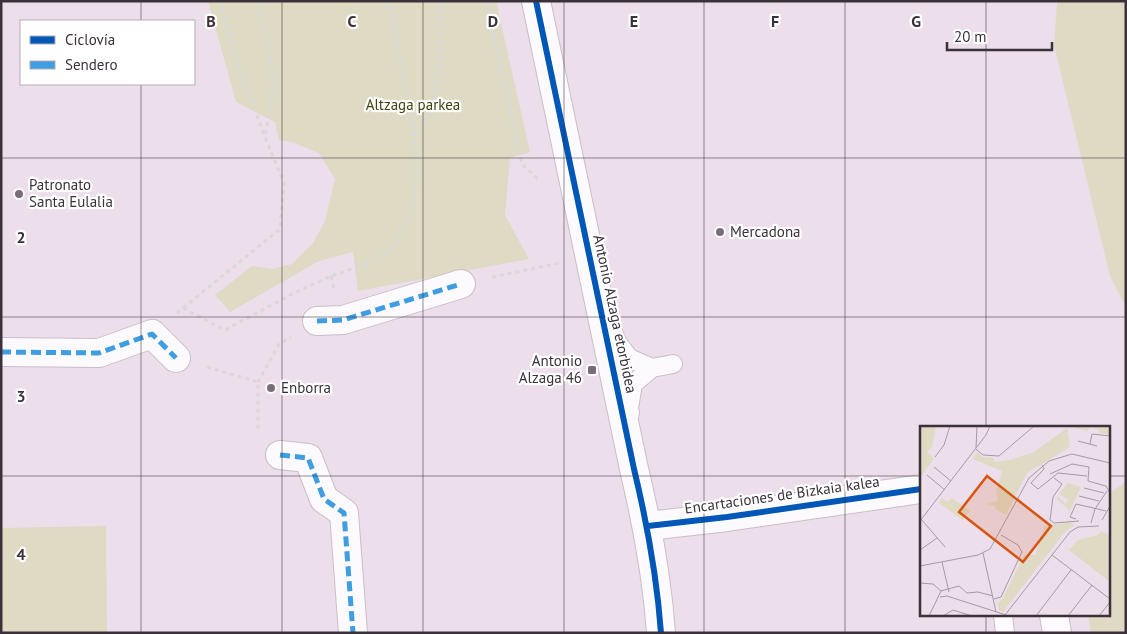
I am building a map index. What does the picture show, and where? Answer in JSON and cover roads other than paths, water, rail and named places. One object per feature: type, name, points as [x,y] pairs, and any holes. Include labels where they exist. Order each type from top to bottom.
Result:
[{"type":"street","name":"Antonio Alzaga etorbidea","points":[[536,1],[634,469],[648,526],[658,594],[661,633]]},
{"type":"street","points":[[317,321],[343,320],[461,284]]},
{"type":"street","points":[[1,352],[99,353],[152,334],[176,358]]},
{"type":"street","points":[[280,455],[308,458],[324,499],[344,513],[352,633]]},
{"type":"street","name":"Encartaciones de Bizkaia kalea","points":[[648,526],[727,518],[920,488]]},
{"type":"street","points":[[1054,616],[1058,633]]},
{"type":"lane","points":[[596,284],[617,342],[629,358],[652,368]]},
{"type":"lane","points":[[634,469],[636,453],[629,408],[632,384],[652,368],[673,364]]},
{"type":"lane","points":[[1003,616],[1005,633]]},
{"type":"place","name":"Patronato Santa Eulalia","points":[[19,194]]},
{"type":"place","name":"Mercadona","points":[[720,232]]},
{"type":"place","name":"Antonio Alzaga 46","points":[[592,370]]},
{"type":"place","name":"Enborra","points":[[271,388]]},
{"type":"park label","name":"Altzaga parkea","points":[[413,105]]}]
